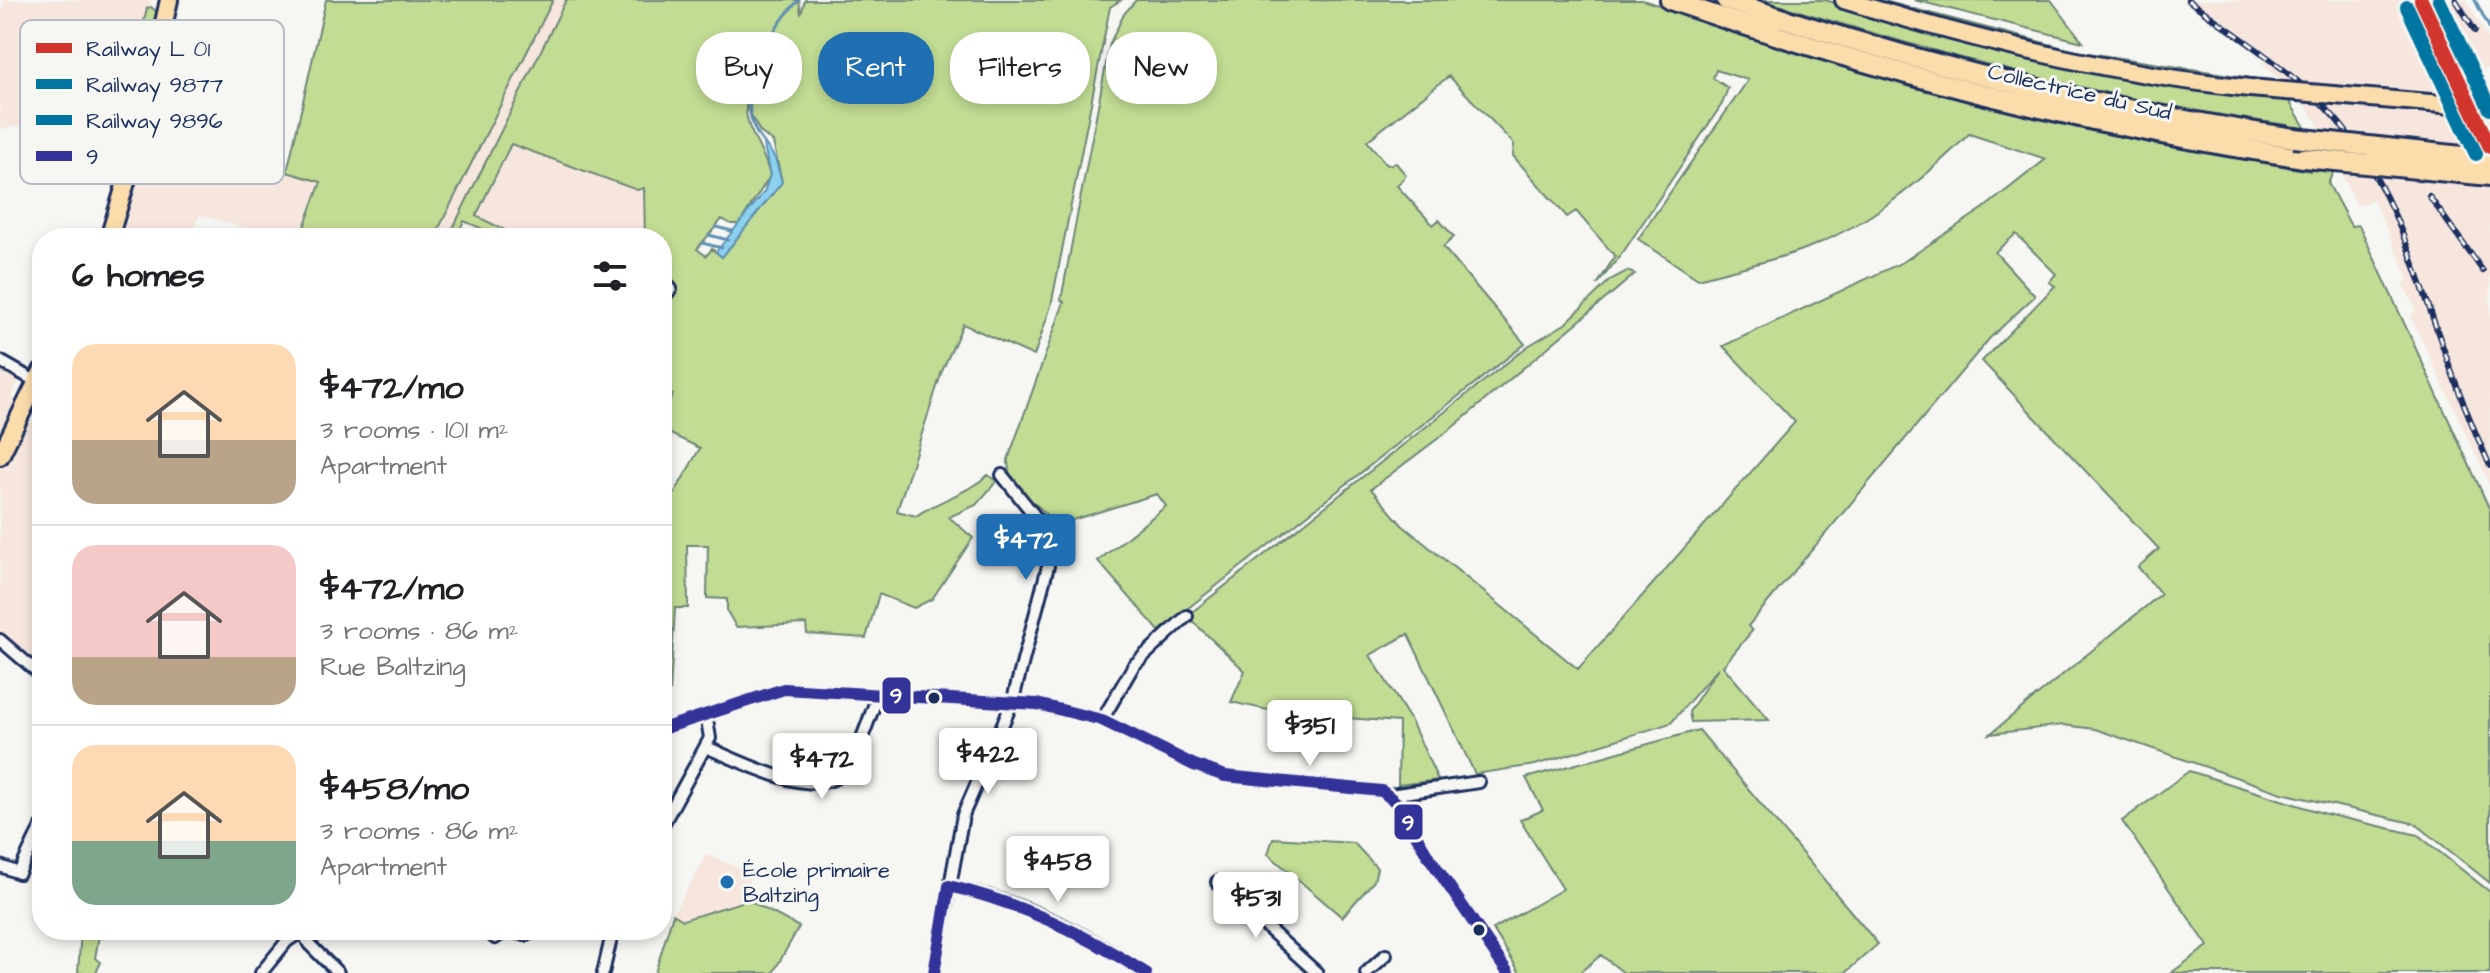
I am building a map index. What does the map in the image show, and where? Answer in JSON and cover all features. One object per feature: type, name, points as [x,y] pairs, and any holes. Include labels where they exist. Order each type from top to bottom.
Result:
[{"type":"highway","name":"Collectrice du Sud","points":[[1670,0],[1794,41],[2014,103],[2147,132],[2304,158],[2490,176]]},
{"type":"highway","name":"Collectrice du Sud","points":[[1726,0],[1896,53],[2016,84],[2149,113],[2294,138],[2490,159]]},
{"type":"main road","points":[[165,20],[169,0]]},
{"type":"main road","points":[[1844,0],[2020,51],[2162,78],[2490,108]]},
{"type":"main road","points":[[112,228],[126,184]]},
{"type":"main road","points":[[0,456],[32,390]]},
{"type":"street","points":[[0,361],[32,373]]},
{"type":"street","points":[[934,973],[963,815],[1012,703],[1049,550],[1041,521],[1002,475]]},
{"type":"street","points":[[1102,720],[1134,665],[1187,616]]},
{"type":"street","points":[[0,640],[32,667]]},
{"type":"street","points":[[672,726],[784,689],[1012,703],[1075,711],[1102,720],[1225,776],[1367,788],[1390,795],[1479,782]]},
{"type":"street","points":[[706,747],[786,777],[826,784],[846,770],[878,696]]},
{"type":"street","points":[[672,808],[710,738],[706,714]]},
{"type":"street","points":[[1390,795],[1508,973]]},
{"type":"street","points":[[0,866],[19,873],[32,846]]},
{"type":"street","points":[[1217,882],[1317,973]]},
{"type":"street","points":[[949,886],[985,893],[1070,927],[1146,973]]},
{"type":"street","points":[[261,973],[288,940]]},
{"type":"street","points":[[307,940],[338,973]]},
{"type":"street","points":[[603,973],[611,940]]},
{"type":"street","points":[[1366,973],[1386,955]]},
{"type":"shaded area","points":[[4,0],[151,0],[146,20],[20,20],[20,126],[0,129],[0,15]]},
{"type":"shaded area","points":[[553,0],[566,0],[453,228],[439,228]]},
{"type":"shaded area","points":[[2182,0],[2467,0],[2490,42],[2490,67],[2471,76],[2490,117],[2490,485],[2411,317],[2416,310],[2403,283],[2409,279],[2373,199],[2357,206],[2317,123],[2303,102],[2261,62],[2269,61]]},
{"type":"shaded area","points":[[511,144],[637,190],[644,187],[645,228],[500,228],[475,216]]},
{"type":"shaded area","points":[[284,171],[321,182],[304,228],[245,228],[200,215],[193,228],[124,228],[130,211],[127,205],[131,184],[284,184]]},
{"type":"shaded area","points":[[0,352],[26,367],[12,395],[19,416],[32,421],[32,664],[0,640]]},
{"type":"shaded area","points":[[707,854],[752,874],[739,903],[683,920],[678,918],[673,914]]},
{"type":"green space","points":[[326,0],[553,0],[439,228],[304,228],[321,182],[287,172]]},
{"type":"green space","points":[[566,0],[799,0],[801,14],[805,0],[1121,0],[1110,7],[1051,306],[1034,356],[963,324],[942,371],[897,511],[916,516],[988,475],[997,481],[976,505],[949,517],[973,538],[932,599],[914,608],[879,594],[866,638],[807,634],[806,624],[736,627],[727,611],[727,599],[707,598],[708,545],[687,545],[688,608],[675,608],[672,658],[672,493],[700,448],[672,435],[672,228],[645,228],[644,188],[637,190],[511,144],[476,216],[501,228],[480,228],[464,221],[460,228],[453,228]],"holes":[[[746,105],[760,132],[773,142],[782,182],[722,257],[712,249],[706,256],[697,249],[722,219],[739,224],[770,176],[751,132]]]},
{"type":"green space","points":[[1136,0],[1642,0],[1981,105],[2146,142],[2310,171],[2288,125],[2155,103],[2023,74],[1763,0],[1825,0],[2019,56],[2112,76],[2289,101],[2333,173],[2328,183],[2351,226],[2359,225],[2490,510],[2490,883],[2416,824],[2282,793],[2095,729],[2063,725],[1990,734],[2161,594],[2138,567],[2159,549],[1982,361],[2055,286],[2049,282],[2056,274],[2016,234],[1995,252],[2035,296],[1989,339],[1748,626],[1752,631],[1723,666],[1769,720],[1691,722],[1689,712],[1718,668],[1671,723],[1535,765],[1475,774],[1408,634],[1370,655],[1411,721],[1438,780],[1398,785],[1399,722],[1282,713],[1231,702],[1245,671],[1187,616],[1528,346],[1565,324],[1610,280],[1627,271],[1635,274],[1452,428],[1371,489],[1402,525],[1578,669],[1795,422],[1723,346],[1903,262],[1984,208],[2046,159],[1969,134],[1913,185],[1851,228],[1792,254],[1698,279],[1638,239],[1748,80],[1716,70],[1713,78],[1728,88],[1722,104],[1624,251],[1597,285],[1615,256],[1576,211],[1567,217],[1513,156],[1514,144],[1449,76],[1367,141],[1387,165],[1396,163],[1406,175],[1397,186],[1433,225],[1439,220],[1454,237],[1443,247],[1525,344],[1159,631],[1098,561],[1166,506],[1157,494],[1053,526],[1048,516],[1013,483],[1008,460],[1064,302],[1061,300],[1106,64],[1106,104],[1217,104],[1217,32],[1115,32],[1124,14]]},
{"type":"green space","points":[[1867,0],[1880,0],[2075,51],[2251,78],[2251,81],[2135,66],[1999,38]]},
{"type":"green space","points":[[1914,0],[2051,0],[2083,42]]},
{"type":"green space","points":[[147,8],[156,11],[157,20],[144,20]]},
{"type":"green space","points":[[1699,730],[1878,944],[1845,973],[1624,973],[1601,955],[1579,973],[1520,973],[1493,929],[1563,889],[1520,820],[1543,810],[1526,778]]},
{"type":"green space","points":[[2189,771],[2326,814],[2418,835],[2490,892],[2490,973],[2171,973],[2208,946],[2122,821]]},
{"type":"green space","points":[[1273,838],[1354,843],[1377,868],[1374,881],[1342,917],[1268,854]]},
{"type":"green space","points":[[748,900],[799,927],[773,973],[655,973],[665,940],[672,940],[673,914],[683,920]]},
{"type":"green space","points":[[80,940],[98,940],[95,958],[101,962],[96,973],[78,973]]},
{"type":"water","points":[[763,141],[775,158],[782,182],[722,257],[716,252],[764,192],[770,175]]},
{"type":"waterway","points":[[763,142],[753,125],[751,87],[765,48],[799,0]]},
{"type":"waterway","points":[[2475,0],[2490,29]]},
{"type":"waterway","points":[[716,227],[732,231]]},
{"type":"waterway","points":[[709,235],[728,240]]},
{"type":"waterway","points":[[702,243],[722,248]]},
{"type":"railway","points":[[2188,0],[2264,55],[2319,101],[2371,168],[2398,222],[2490,466]]},
{"type":"railway","points":[[2456,0],[2475,31]]},
{"type":"railway","points":[[2429,196],[2483,271]]},
{"type":"transit line","points":[[2421,0],[2490,147]]},
{"type":"transit line","name":"9","points":[[672,726],[784,689],[1037,704],[1102,720],[1194,765],[1225,776],[1382,791],[1398,804],[1427,854],[1508,973]]},
{"type":"transit line","name":"9","points":[[934,973],[949,886],[1001,901],[1051,921],[1146,973]]},
{"type":"rail line","name":"9896","points":[[2439,0],[2490,109]]},
{"type":"rail line","name":"9877","points":[[2407,7],[2476,154]]},
{"type":"place","name":"École primaire Baltzing","points":[[727,882]]}]
